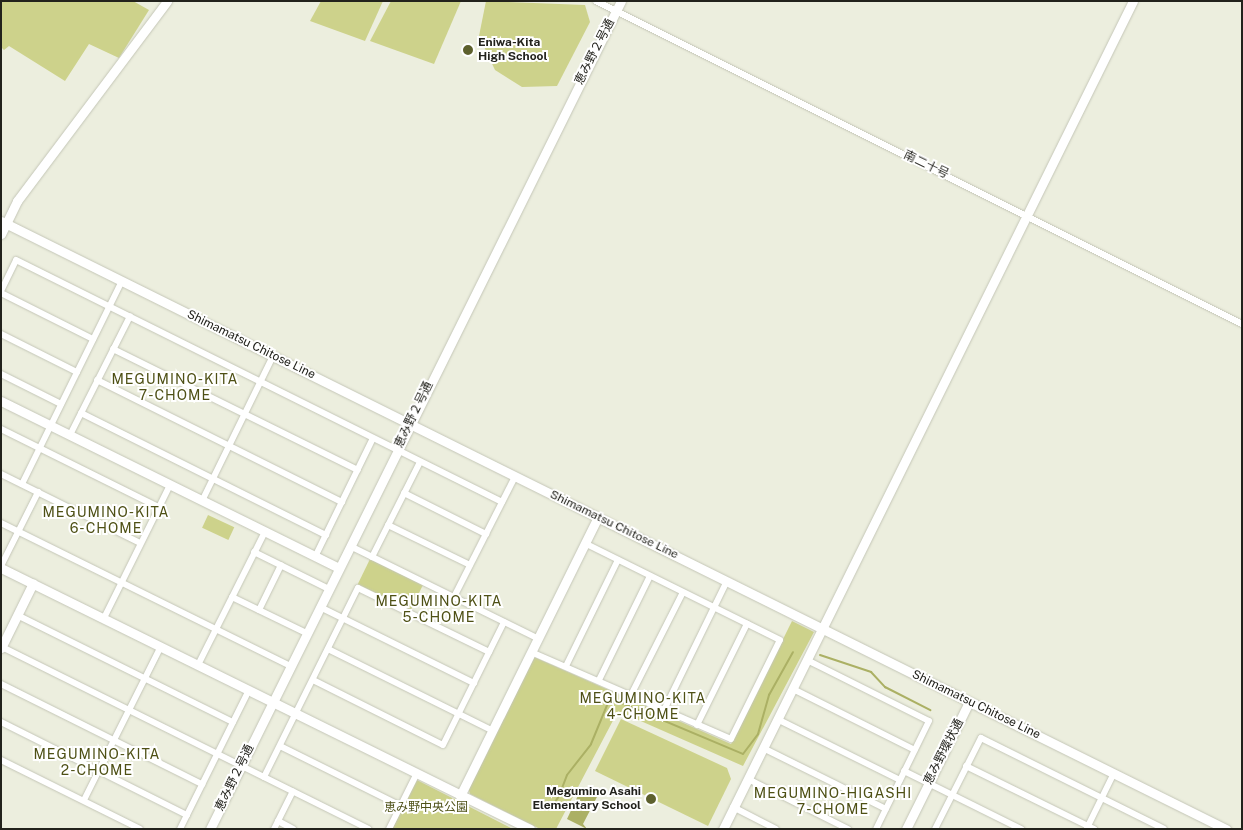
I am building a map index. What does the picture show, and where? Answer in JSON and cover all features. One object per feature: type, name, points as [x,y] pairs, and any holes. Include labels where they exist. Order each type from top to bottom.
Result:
[{"type":"street","points":[[1,234],[4,222],[17,201],[167,1]]},
{"type":"street","name":"南二十号","points":[[596,1],[1242,324]]},
{"type":"street","name":"恵み野２号通","points":[[210,829],[613,10],[621,1]]},
{"type":"street","points":[[723,829],[1134,1]]},
{"type":"street","name":"Shimamatsu Chitose Line","points":[[4,222],[822,630],[1226,829]]},
{"type":"street","points":[[93,339],[1,292],[16,260],[502,502]]},
{"type":"street","points":[[22,484],[122,281]]},
{"type":"street","points":[[70,435],[130,316]]},
{"type":"street","points":[[1,334],[77,372]]},
{"type":"street","points":[[114,349],[358,470]]},
{"type":"street","points":[[202,501],[273,356]]},
{"type":"street","points":[[1,374],[61,404]]},
{"type":"street","points":[[97,380],[342,502]]},
{"type":"street","points":[[1,401],[339,568]]},
{"type":"street","points":[[81,413],[326,535]]},
{"type":"street","points":[[1,429],[158,507]]},
{"type":"street","points":[[315,557],[373,438]]},
{"type":"street","points":[[372,557],[420,462]]},
{"type":"street","points":[[1,474],[140,543]]},
{"type":"street","points":[[454,597],[515,477]]},
{"type":"street","points":[[104,618],[170,485]]},
{"type":"street","points":[[38,492],[1,567],[530,829]]},
{"type":"street","points":[[404,493],[486,534]]},
{"type":"street","points":[[460,796],[598,517]]},
{"type":"street","points":[[1,523],[290,666]]},
{"type":"street","points":[[388,525],[470,565]]},
{"type":"street","points":[[198,665],[265,532]]},
{"type":"street","points":[[531,652],[731,739],[780,640],[585,543]]},
{"type":"street","points":[[350,546],[537,638]]},
{"type":"street","points":[[254,552],[329,589]]},
{"type":"street","points":[[566,666],[618,560]]},
{"type":"street","points":[[259,610],[281,565]]},
{"type":"street","points":[[599,680],[650,576]]},
{"type":"street","points":[[664,710],[727,581]]},
{"type":"street","points":[[33,583],[2,647],[368,829]]},
{"type":"street","points":[[264,777],[358,588],[489,652]]},
{"type":"street","points":[[632,695],[683,592]]},
{"type":"street","points":[[232,597],[306,633]]},
{"type":"street","points":[[320,607],[474,683]]},
{"type":"street","points":[[17,615],[233,722]]},
{"type":"street","points":[[313,680],[443,744],[504,622]]},
{"type":"street","points":[[697,725],[747,624]]},
{"type":"street","points":[[84,800],[161,646]]},
{"type":"street","points":[[328,650],[491,730]]},
{"type":"street","points":[[807,660],[929,722],[876,829]]},
{"type":"street","points":[[1,684],[202,784]]},
{"type":"street","points":[[792,688],[915,750]]},
{"type":"street","points":[[180,829],[249,690]]},
{"type":"street","name":"恵み野環状通","points":[[906,829],[969,702]]},
{"type":"street","points":[[777,719],[900,780]]},
{"type":"street","points":[[1,722],[187,815]]},
{"type":"street","points":[[937,828],[981,738],[1164,829]]},
{"type":"street","points":[[280,746],[401,806]]},
{"type":"street","points":[[763,748],[886,809]]},
{"type":"street","points":[[1,760],[140,829]]},
{"type":"street","points":[[966,766],[1090,828],[1114,773]]},
{"type":"street","points":[[904,771],[1021,829]]},
{"type":"street","points":[[389,829],[417,773]]},
{"type":"street","points":[[748,779],[848,829]]},
{"type":"street","points":[[274,829],[292,791]]},
{"type":"street","points":[[733,807],[776,829]]},
{"type":"street","points":[[278,821],[293,829]]},
{"type":"green space","points":[[1,1],[133,1],[149,10],[119,58],[89,44],[65,81],[9,46],[4,50],[1,47]]},
{"type":"green space","points":[[321,1],[383,1],[365,41],[310,21]]},
{"type":"green space","points":[[391,1],[461,1],[434,64],[370,41]]},
{"type":"green space","points":[[486,1],[585,5],[590,22],[557,86],[522,87],[495,70],[479,36]]},
{"type":"green space","points":[[208,515],[234,527],[228,540],[202,528]]},
{"type":"green space","points":[[370,559],[423,585],[411,610],[358,584]]},
{"type":"green space","name":"恵み野中央公園","points":[[792,621],[814,632],[743,766],[618,711],[556,829],[540,829],[470,794],[467,784],[534,657],[731,744]]},
{"type":"green space","points":[[621,719],[727,768],[731,779],[708,826],[595,771]]},
{"type":"green space","name":"恵み野中央公園","points":[[417,780],[513,829],[392,829]]},
{"type":"shaded area","points":[[582,787],[598,795],[583,824],[587,829],[567,819]]},
{"type":"waterway","points":[[542,808],[553,805],[559,796],[567,775],[591,744],[610,698],[743,754],[758,734],[769,695],[793,652]]},
{"type":"waterway","points":[[820,655],[871,672],[885,687],[930,710]]},
{"type":"place","name":"Eniwa-Kita High School","points":[[468,50]]},
{"type":"place","name":"Megumino Asahi Elementary School","points":[[651,799]]},
{"type":"district","name":"MEGUMINO-KITA 7-CHOME","points":[[175,388]]},
{"type":"district","name":"MEGUMINO-KITA 6-CHOME","points":[[106,520]]},
{"type":"district","name":"MEGUMINO-KITA 5-CHOME","points":[[439,610]]},
{"type":"district","name":"MEGUMINO-KITA 4-CHOME","points":[[643,706]]},
{"type":"district","name":"MEGUMINO-KITA 2-CHOME","points":[[97,762]]},
{"type":"district","name":"MEGUMINO-HIGASHI 7-CHOME","points":[[833,802]]}]
